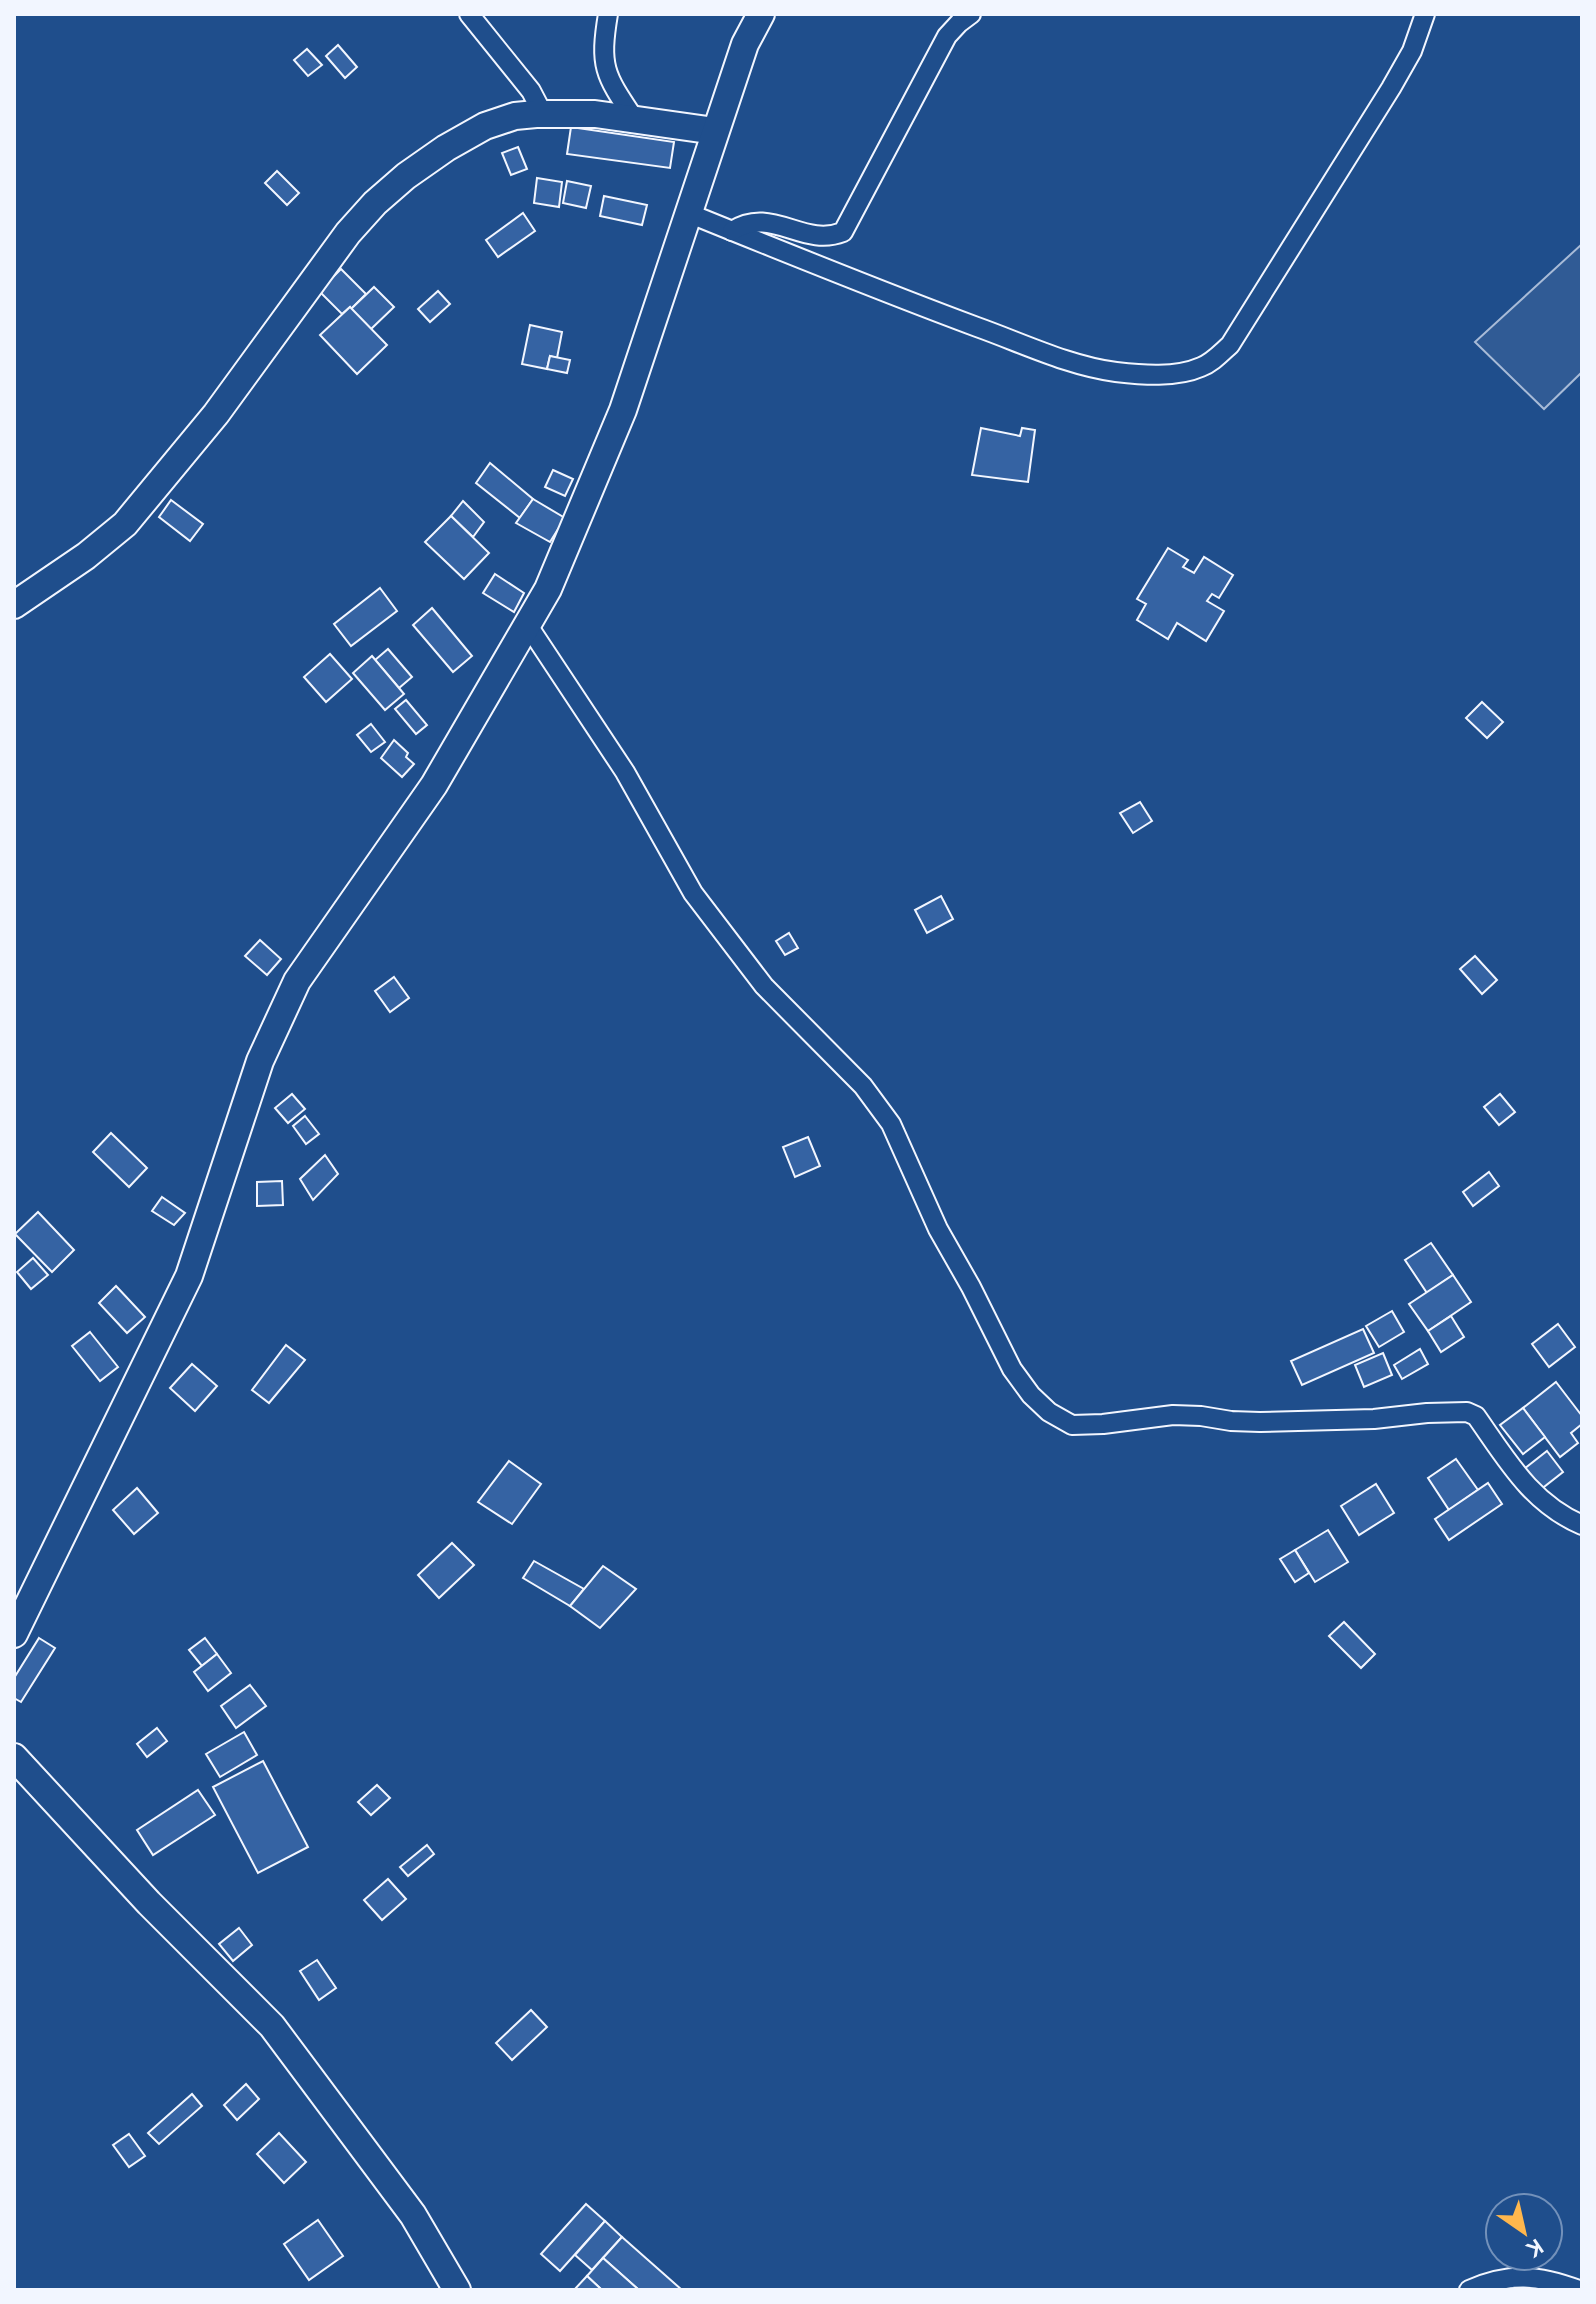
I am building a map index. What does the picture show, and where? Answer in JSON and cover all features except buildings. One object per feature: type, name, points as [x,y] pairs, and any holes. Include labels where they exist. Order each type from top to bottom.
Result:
[{"type":"street","points":[[469,14],[531,91],[543,114]]},
{"type":"street","points":[[608,14],[603,43],[607,74],[635,120]]},
{"type":"street","points":[[742,14],[745,44]]},
{"type":"street","points":[[14,1634],[189,1276],[260,1061],[297,981],[434,785],[548,589],[623,410],[745,44],[761,14]]},
{"type":"street","points":[[732,231],[744,223],[759,221],[828,238],[843,232],[947,36],[971,14]]},
{"type":"street","points":[[688,213],[884,292],[1076,363],[1143,374],[1200,368],[1230,345],[1391,88],[1412,51],[1425,14]]},
{"type":"street","points":[[14,605],[86,556],[125,524],[216,414],[348,233],[375,203],[436,155],[485,126],[515,116],[595,114],[715,131]]},
{"type":"street","points":[[527,624],[625,772],[693,893],[764,986],[863,1086],[891,1124],[938,1229],[1012,1369],[1031,1395],[1049,1412],[1072,1425],[1173,1415],[1285,1422],[1467,1412],[1476,1416],[1519,1478],[1544,1503],[1582,1525]]},
{"type":"street","points":[[14,1757],[149,1903],[272,2026],[413,2215],[457,2290]]},
{"type":"street","points":[[1469,2290],[1524,2276],[1539,2277],[1579,2290]]},
{"type":"shaded area","points":[[1582,244],[1582,372],[1544,409],[1475,342]]}]
